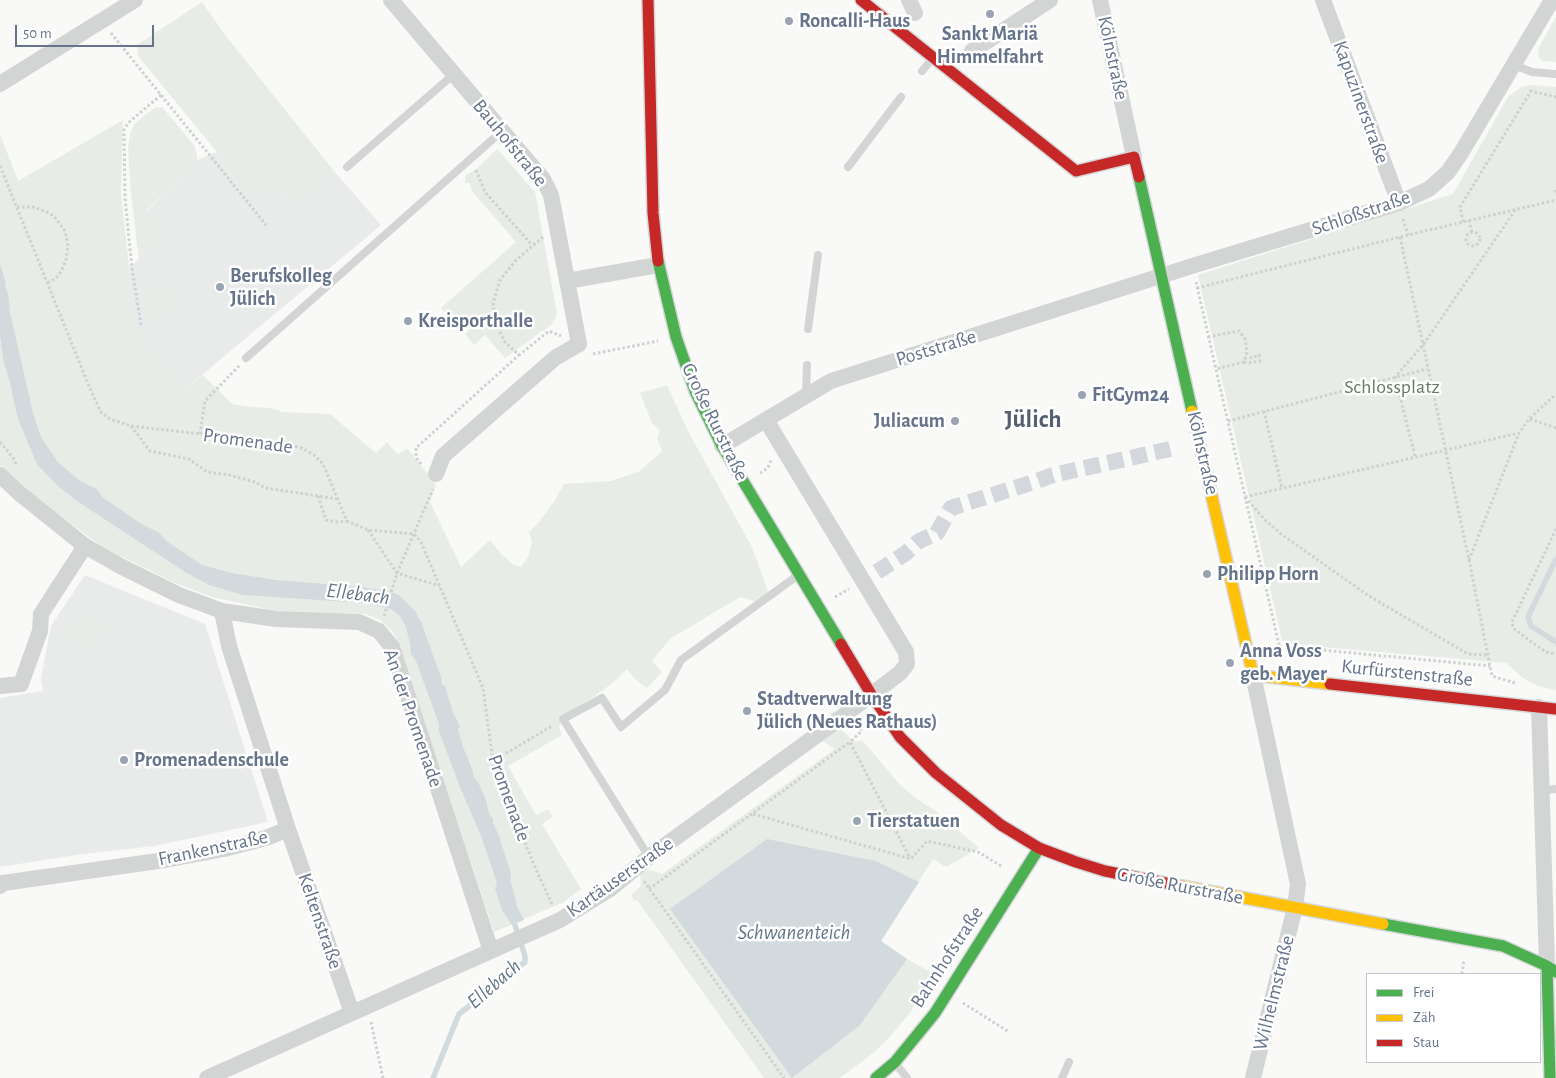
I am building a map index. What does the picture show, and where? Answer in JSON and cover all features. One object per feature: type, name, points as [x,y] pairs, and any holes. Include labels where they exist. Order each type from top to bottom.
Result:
[{"type":"main road","name":"Große Rurstraße","points":[[648,0],[653,213],[658,265],[676,337],[695,391],[722,446],[871,694],[900,737],[936,772],[1001,825],[1039,848],[1076,862],[1105,871],[1148,880],[1503,946],[1552,969]]},
{"type":"main road","points":[[861,0],[1076,171],[1134,157]]},
{"type":"main road","name":"Kölnstraße","points":[[1134,157],[1253,675]]},
{"type":"main road","name":"Kurfürstenstraße","points":[[1253,675],[1556,709]]},
{"type":"main road","name":"Bahnhofstraße","points":[[876,1078],[895,1062],[935,1013],[1039,848]]},
{"type":"main road","points":[[1552,969],[1552,1078]]},
{"type":"main road","points":[[1552,1078],[1556,1069]]},
{"type":"street","points":[[0,84],[134,0]]},
{"type":"street","name":"Bauhofstraße","points":[[391,0],[543,179],[551,195],[579,344]]},
{"type":"street","points":[[972,50],[1050,0]]},
{"type":"street","name":"Kölnstraße","points":[[1100,0],[1134,157]]},
{"type":"street","name":"Kapuzinerstraße","points":[[1323,0],[1399,203]]},
{"type":"street","name":"Schloßstraße","points":[[1162,276],[1399,203],[1429,189],[1448,172],[1461,153],[1552,0]]},
{"type":"street","points":[[567,281],[658,265]]},
{"type":"street","name":"Poststraße","points":[[722,446],[831,381],[1162,276]]},
{"type":"street","points":[[436,474],[443,456],[556,358],[579,344]]},
{"type":"street","points":[[766,420],[906,652],[907,664],[900,673],[871,694]]},
{"type":"street","name":"An der Promenade","points":[[0,475],[19,493],[85,546],[122,567],[179,595],[222,611],[276,619],[360,622],[379,631],[392,647],[491,951]]},
{"type":"street","points":[[0,686],[21,684],[40,631],[41,614],[85,546]]},
{"type":"street","name":"Frankenstraße","points":[[0,886],[4,882],[165,860],[224,849],[288,830],[229,646],[222,611]]},
{"type":"street","name":"Kölnstraße","points":[[1253,675],[1298,884],[1295,907]]},
{"type":"street","name":"Kartäuserstraße","points":[[207,1078],[560,920],[610,889],[634,868],[871,694]]},
{"type":"street","points":[[1540,707],[1549,789],[1552,969]]},
{"type":"street","name":"Keltenstraße","points":[[288,830],[352,1013]]},
{"type":"street","name":"Wilhelmstraße","points":[[1253,1078],[1295,907]]},
{"type":"lane","points":[[922,71],[933,58]]},
{"type":"lane","points":[[1514,65],[1532,72],[1556,74]]},
{"type":"lane","points":[[346,167],[454,74]]},
{"type":"lane","points":[[848,167],[901,97]]},
{"type":"lane","points":[[246,358],[502,130]]},
{"type":"lane","points":[[808,329],[818,254]]},
{"type":"lane","points":[[806,396],[807,365]]},
{"type":"lane","points":[[649,857],[563,719],[602,698],[621,727],[664,690],[681,660],[799,574]]},
{"type":"lane","points":[[895,1062],[907,1078]]},
{"type":"lane","points":[[1062,1078],[1069,1062]]},
{"type":"path","points":[[101,20],[266,225]]},
{"type":"path","points":[[1463,222],[1460,207],[1531,91],[1556,97]]},
{"type":"path","points":[[141,325],[132,269],[125,198],[124,130],[128,123],[161,95]]},
{"type":"path","points":[[470,159],[485,192],[532,245]]},
{"type":"path","name":"Promenade","points":[[0,166],[101,412],[110,419],[131,426],[286,444],[302,448],[314,455],[323,464],[347,520]]},
{"type":"path","points":[[1555,190],[1556,194]]},
{"type":"path","points":[[1286,678],[1197,288],[1516,208],[1556,200]]},
{"type":"path","points":[[17,207],[33,207],[47,212],[54,216],[64,231],[68,245],[66,260],[61,272],[55,279],[47,283]]},
{"type":"path","points":[[1395,377],[1423,345],[1516,208]]},
{"type":"path","points":[[1469,220],[1472,232],[1478,235],[1480,239],[1473,246],[1468,244],[1466,238],[1472,232]]},
{"type":"path","points":[[558,234],[542,237],[516,260],[500,280],[493,303],[496,324],[505,342],[519,355],[550,331],[579,344],[581,356],[676,337]]},
{"type":"path","points":[[1400,237],[1492,676],[1521,686]]},
{"type":"path","points":[[1208,337],[1239,331],[1245,339],[1247,352],[1244,362]]},
{"type":"path","points":[[1216,369],[1244,362],[1260,361],[1260,356],[1250,358]]},
{"type":"path","points":[[200,434],[205,401],[246,358]]},
{"type":"path","points":[[1228,421],[1427,369]]},
{"type":"path","points":[[1395,377],[1415,456]]},
{"type":"path","points":[[1469,560],[1519,433],[1530,418],[1556,394]]},
{"type":"path","points":[[1264,411],[1282,488]]},
{"type":"path","points":[[1530,418],[1556,428]]},
{"type":"path","points":[[131,426],[150,451],[189,459],[206,472],[254,482],[265,488],[338,499]]},
{"type":"path","points":[[1245,497],[1519,433]]},
{"type":"path","points":[[745,483],[768,468],[773,454],[783,448]]},
{"type":"path","points":[[386,609],[397,573],[433,490],[436,474]]},
{"type":"path","points":[[318,496],[326,520],[337,522],[347,520],[368,530],[414,534]]},
{"type":"path","points":[[1245,497],[1265,520],[1281,534],[1369,596],[1468,654],[1488,655]]},
{"type":"path","points":[[1556,529],[1512,622],[1513,628],[1519,633],[1546,652],[1556,654]]},
{"type":"path","points":[[368,530],[397,573],[440,586]]},
{"type":"path","name":"Promenade","points":[[414,534],[421,542],[483,688],[493,761],[538,874],[560,920]]},
{"type":"path","points":[[819,607],[864,580]]},
{"type":"path","points":[[1279,646],[1490,666]]},
{"type":"path","points":[[649,889],[850,742],[862,731],[849,711]]},
{"type":"path","points":[[493,761],[563,719]]},
{"type":"path","points":[[850,742],[910,858]]},
{"type":"path","points":[[753,814],[910,858]]},
{"type":"path","points":[[910,858],[927,841],[978,852],[1020,876]]},
{"type":"path","points":[[634,868],[784,1078]]},
{"type":"path","points":[[947,993],[1009,1032]]},
{"type":"path","points":[[367,1006],[383,1078]]},
{"type":"shaded area","name":"Berufskolleg Jülich","points":[[217,152],[240,191],[278,194],[294,202],[334,171],[381,225],[184,390],[137,336],[129,268],[166,235],[146,212],[197,160]]},
{"type":"shaded area","name":"Promenadenschule","points":[[85,575],[205,624],[268,822],[154,846],[76,855],[0,867],[0,698],[43,691],[41,678],[51,626]]},
{"type":"green space","points":[[202,2],[226,36],[334,171],[295,202],[278,194],[240,191],[217,152],[138,56],[137,45]]},
{"type":"green space","points":[[1556,17],[1556,62],[1543,61],[1539,58],[1538,49]]},
{"type":"green space","name":"Schlossplatz","points":[[1533,85],[1556,87],[1556,690],[1533,684],[1506,663],[1287,644],[1282,640],[1198,275],[1453,194],[1508,97],[1521,87]]},
{"type":"green space","points":[[156,107],[162,107],[194,145],[197,160],[146,211],[166,235],[139,260],[128,148],[130,134],[135,123]]},
{"type":"green space","points":[[123,120],[121,195],[137,336],[184,390],[203,375],[232,404],[271,408],[282,412],[330,414],[376,453],[387,442],[397,454],[408,449],[436,485],[430,502],[461,567],[490,540],[502,555],[514,565],[521,567],[528,557],[532,542],[529,532],[539,522],[564,484],[611,481],[640,471],[662,451],[657,438],[660,431],[652,423],[640,393],[667,385],[689,433],[752,547],[769,594],[758,602],[740,597],[670,639],[652,661],[662,672],[647,688],[636,680],[627,669],[614,682],[563,719],[559,726],[562,735],[508,766],[536,815],[548,809],[553,817],[542,824],[581,889],[564,902],[494,932],[399,644],[393,632],[380,620],[366,614],[276,611],[212,597],[175,583],[104,548],[41,502],[0,465],[0,134],[18,181]]},
{"type":"green space","points":[[497,149],[535,192],[557,314],[552,324],[505,358],[485,335],[474,345],[465,334],[476,324],[467,314],[455,324],[441,308],[516,242],[472,191],[470,183],[465,183],[465,176],[479,167]]},
{"type":"green space","points":[[141,279],[153,292],[165,282],[181,299],[146,329]]},
{"type":"green space","points":[[85,609],[106,625],[91,648],[63,641]]},
{"type":"green space","points":[[839,727],[854,742],[862,740],[901,786],[937,812],[979,848],[946,867],[933,859],[881,941],[907,959],[934,974],[909,1014],[887,1040],[840,1078],[764,1078],[637,900],[634,901],[631,895],[641,886],[640,873],[647,869],[662,874],[835,749],[823,741]]},
{"type":"water","points":[[0,264],[6,283],[10,313],[33,413],[41,437],[57,461],[80,481],[98,490],[102,497],[143,525],[158,532],[169,543],[202,565],[232,573],[276,580],[387,591],[399,595],[416,612],[422,623],[441,677],[442,685],[445,686],[453,713],[460,726],[458,730],[473,771],[473,776],[478,782],[486,800],[489,814],[493,819],[499,836],[511,874],[510,883],[517,906],[524,920],[512,925],[502,910],[495,888],[497,883],[481,836],[439,731],[439,724],[416,661],[411,654],[406,627],[400,616],[391,609],[365,603],[243,595],[209,585],[185,572],[74,499],[37,464],[18,419],[3,359],[0,335]]},
{"type":"water","name":"Schwanenteich","points":[[767,839],[876,861],[919,882],[881,941],[907,959],[860,1025],[792,1078],[670,909]]},
{"type":"waterway","points":[[1556,559],[1528,617],[1531,626],[1556,642]]},
{"type":"waterway","name":"Ellebach","points":[[433,1078],[459,1014],[525,962],[525,956],[512,916]]},
{"type":"tunnel","points":[[877,572],[906,553],[919,541],[937,533],[951,508],[1053,475],[1175,448]]},
{"type":"traffic: fast","points":[[1139,177],[1192,411]]},
{"type":"traffic: fast","points":[[658,261],[676,337],[695,391],[722,446],[841,644]]},
{"type":"traffic: fast","points":[[876,1078],[895,1062],[935,1013],[1039,848]]},
{"type":"traffic: fast","points":[[1383,924],[1503,946],[1556,972]]},
{"type":"traffic: fast","points":[[1547,966],[1550,1078]]},
{"type":"traffic: slow","points":[[1192,411],[1253,675],[1330,684]]},
{"type":"traffic: slow","points":[[1181,886],[1383,924]]},
{"type":"traffic: jam","points":[[648,0],[653,213],[658,261]]},
{"type":"traffic: jam","points":[[861,0],[1076,171],[1134,157],[1139,177]]},
{"type":"traffic: jam","points":[[841,644],[900,737],[936,773],[1001,825],[1039,848],[1076,862],[1105,871],[1181,886]]},
{"type":"traffic: jam","points":[[1330,684],[1556,709]]},
{"type":"place","name":"Sankt Mariä Himmelfahrt","points":[[990,14]]},
{"type":"place","name":"Roncalli-Haus","points":[[789,21]]},
{"type":"place","name":"Berufskolleg Jülich","points":[[220,287]]},
{"type":"place","name":"Kreisporthalle","points":[[408,321]]},
{"type":"place","name":"FitGym24","points":[[1082,395]]},
{"type":"place","name":"Juliacum","points":[[955,421]]},
{"type":"place","name":"Philipp Horn","points":[[1207,574]]},
{"type":"place","name":"Anna Voss geb. Mayer","points":[[1230,663]]},
{"type":"place","name":"Stadtverwaltung Jülich (Neues Rathaus)","points":[[747,711]]},
{"type":"place","name":"Promenadenschule","points":[[124,760]]},
{"type":"place","name":"Tierstatuen","points":[[857,821]]},
{"type":"district","name":"Jülich","points":[[1033,419]]}]
